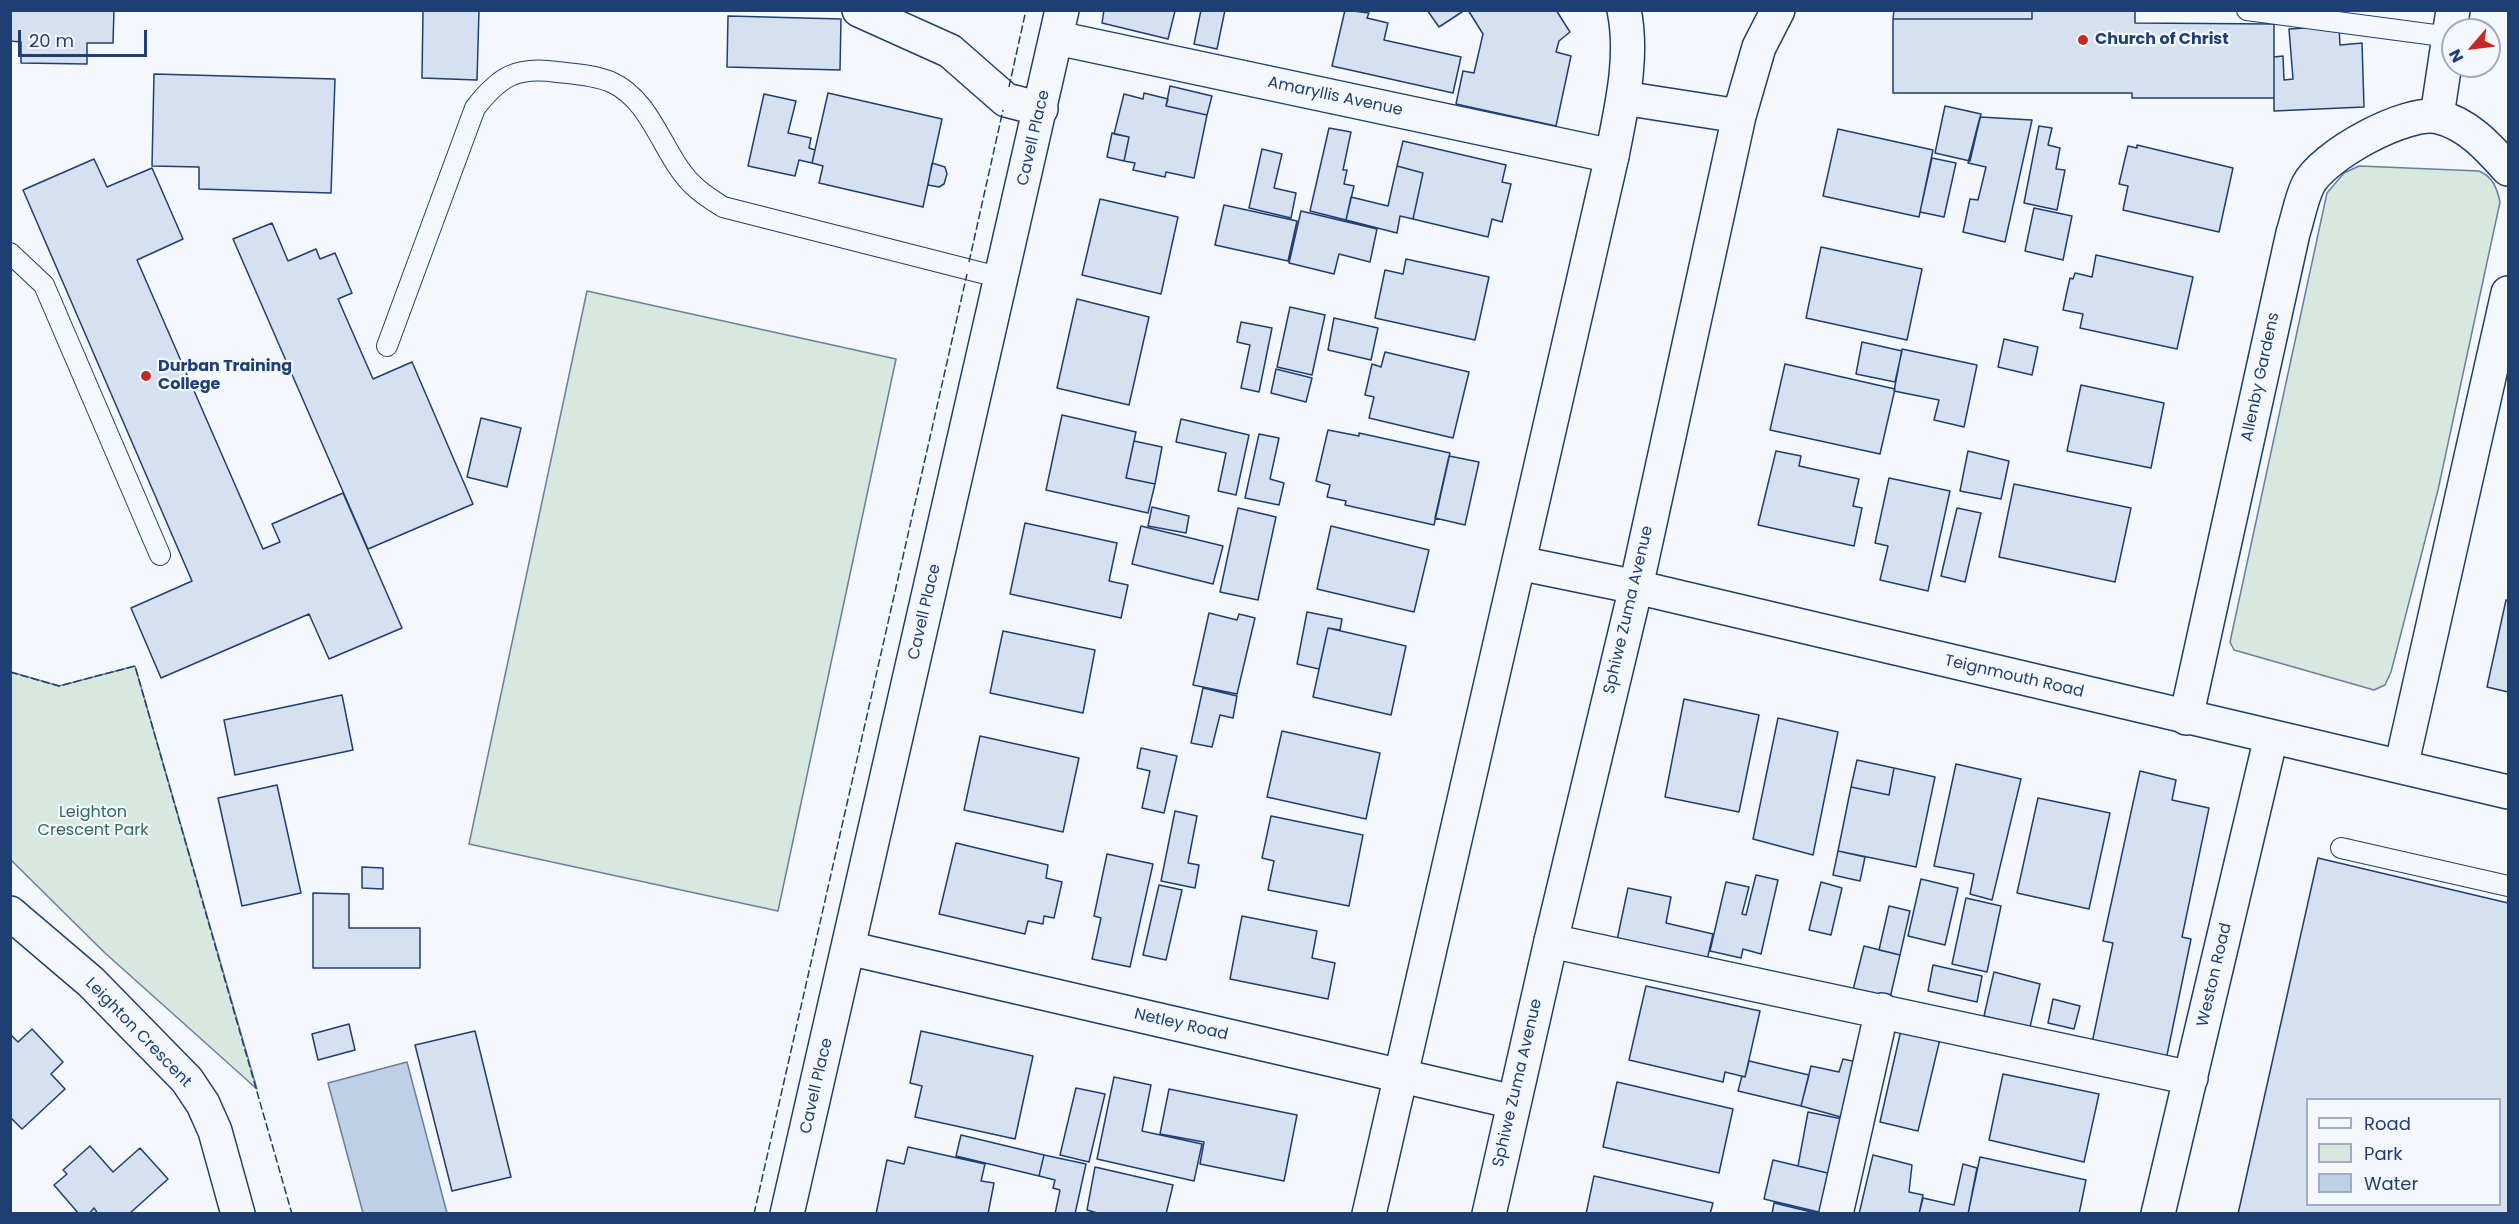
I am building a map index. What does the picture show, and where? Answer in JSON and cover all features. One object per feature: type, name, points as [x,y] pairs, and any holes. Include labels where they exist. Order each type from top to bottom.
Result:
[{"type":"street","points":[[859,10],[950,51],[1006,100],[1041,109]]},
{"type":"street","points":[[1369,1214],[1612,156],[1623,98],[1628,28],[1624,10]]},
{"type":"street","name":"Sphiwe Zuma Avenue","points":[[1489,1214],[1551,941],[1636,587],[1738,116],[1759,47],[1778,10]]},
{"type":"street","name":"Cavell Place","points":[[788,1214],[1060,24]]},
{"type":"street","name":"Amaryllis Avenue","points":[[1060,24],[1612,156]]},
{"type":"street","points":[[2443,78],[2437,116],[2455,123],[2474,135],[2508,169]]},
{"type":"street","points":[[1623,98],[1738,116]]},
{"type":"street","name":"Allenby Gardens","points":[[2186,718],[2293,233],[2308,184],[2318,172],[2348,148],[2396,124],[2416,118],[2437,116]]},
{"type":"street","points":[[2401,767],[2508,293]]},
{"type":"street","name":"Teignmouth Road","points":[[1519,562],[1636,587],[2508,792]]},
{"type":"street","name":"Weston Road","points":[[2158,1214],[2271,737]]},
{"type":"street","name":"Leighton Crescent","points":[[10,913],[91,982],[187,1080],[203,1104],[214,1131],[238,1214]]},
{"type":"street","points":[[1551,941],[1882,1010],[2191,1078]]},
{"type":"street","name":"Netley Road","points":[[849,948],[1514,1102]]},
{"type":"street","points":[[1836,1214],[1882,1010]]},
{"type":"lane","points":[[2247,10],[2441,23]]},
{"type":"lane","points":[[387,346],[475,108],[489,90],[503,78],[517,72],[538,69],[598,77],[625,91],[640,105],[691,184],[723,207],[1002,278]]},
{"type":"lane","points":[[10,253],[44,285],[160,555]]},
{"type":"lane","points":[[2342,848],[2508,886]]},
{"type":"green space","points":[[2359,166],[2479,171],[2488,176],[2494,184],[2500,202],[2438,490],[2391,672],[2385,685],[2374,690],[2234,650],[2230,642],[2327,193],[2344,173]]},
{"type":"green space","points":[[587,291],[896,359],[778,911],[469,844]]},
{"type":"green space","name":"Leighton Crescent Park","points":[[135,666],[257,1089],[105,953],[11,860],[11,672],[59,686]]},
{"type":"water","points":[[407,1062],[447,1213],[363,1213],[328,1083]]},
{"type":"building","points":[[10,10],[114,10],[113,43],[87,43],[87,64],[21,63],[21,42],[10,41]]},
{"type":"building","points":[[423,10],[479,10],[477,80],[422,78]]},
{"type":"building","points":[[1104,10],[1175,11],[1168,39],[1102,23]]},
{"type":"building","points":[[1201,10],[1225,10],[1217,49],[1194,44]]},
{"type":"building","points":[[1345,10],[1369,13],[1367,18],[1388,23],[1384,40],[1461,57],[1453,93],[1332,66]]},
{"type":"building","points":[[1427,10],[1465,10],[1439,27]]},
{"type":"building","points":[[1468,10],[1556,10],[1570,32],[1559,41],[1556,52],[1571,56],[1556,126],[1456,104],[1463,71],[1474,73],[1483,34]]},
{"type":"building","points":[[1894,10],[2032,10],[2032,19],[1893,19]]},
{"type":"building","name":"Church of Christ","points":[[2032,10],[2135,10],[2135,23],[2274,24],[2274,98],[2132,98],[2132,93],[1893,93],[1893,19],[2032,19]]},
{"type":"building","points":[[728,16],[841,19],[840,70],[727,67]]},
{"type":"building","points":[[2339,26],[2340,45],[2362,43],[2364,107],[2274,111],[2274,57],[2283,56],[2284,80],[2293,79],[2289,29]]},
{"type":"building","points":[[154,74],[335,79],[331,193],[199,189],[199,167],[152,166]]},
{"type":"building","points":[[1170,86],[1212,96],[1207,115],[1166,106]]},
{"type":"building","points":[[828,93],[942,119],[923,207],[819,183],[823,166],[812,163]]},
{"type":"building","points":[[1144,93],[1168,99],[1166,106],[1207,115],[1194,178],[1166,172],[1165,177],[1133,170],[1135,163],[1124,161],[1129,137],[1114,134],[1124,94],[1143,99]]},
{"type":"building","points":[[764,94],[796,101],[788,133],[811,138],[809,148],[815,150],[812,163],[799,160],[795,176],[748,166]]},
{"type":"building","points":[[1945,106],[1981,114],[1970,161],[1935,153]]},
{"type":"building","points":[[1980,117],[2032,120],[2005,242],[1963,232],[1970,199],[1978,200],[1986,167],[1968,163]]},
{"type":"building","points":[[2039,126],[2052,128],[2048,145],[2060,148],[2056,169],[2065,170],[2057,210],[2024,203]]},
{"type":"building","points":[[1329,128],[1351,132],[1343,170],[1347,170],[1344,184],[1354,186],[1346,220],[1310,211]]},
{"type":"building","points":[[1838,129],[1933,150],[1919,217],[1823,196]]},
{"type":"building","points":[[1112,133],[1129,137],[1124,161],[1107,157]]},
{"type":"building","points":[[1403,141],[1506,165],[1502,182],[1511,184],[1502,222],[1492,219],[1488,237],[1413,219],[1423,173],[1397,166]]},
{"type":"building","points":[[2137,145],[2233,168],[2219,232],[2123,210],[2128,186],[2119,184],[2128,146],[2137,148]]},
{"type":"building","points":[[1262,149],[1282,154],[1274,188],[1296,193],[1291,218],[1249,208]]},
{"type":"building","points":[[1932,158],[1956,163],[1944,217],[1920,212]]},
{"type":"building","name":"Durban Training College","points":[[94,159],[107,187],[152,168],[183,239],[137,260],[263,549],[280,542],[272,524],[343,493],[402,628],[329,659],[309,614],[161,678],[131,608],[192,581],[23,190]]},
{"type":"building","points":[[932,163],[945,167],[947,174],[944,184],[939,187],[928,185]]},
{"type":"building","points":[[1397,166],[1423,173],[1413,219],[1400,216],[1397,233],[1346,220],[1351,197],[1388,206]]},
{"type":"building","points":[[1100,199],[1178,217],[1161,294],[1082,275]]},
{"type":"building","points":[[1224,205],[1297,221],[1288,261],[1215,245]]},
{"type":"building","points":[[2034,208],[2072,216],[2063,260],[2025,251]]},
{"type":"building","points":[[1301,211],[1377,229],[1370,262],[1339,254],[1334,274],[1289,263]]},
{"type":"building","points":[[272,223],[288,261],[316,249],[320,259],[335,253],[352,293],[338,299],[373,379],[412,362],[473,504],[368,549],[233,239]]},
{"type":"building","points":[[1821,247],[1922,269],[1907,340],[1806,318]]},
{"type":"building","points":[[2096,255],[2193,277],[2177,349],[2080,328],[2083,314],[2063,310],[2070,278],[2073,279],[2075,273],[2092,277]]},
{"type":"building","points":[[1406,259],[1489,277],[1475,340],[1375,318],[1385,270],[1403,274]]},
{"type":"building","points":[[1077,299],[1149,317],[1129,405],[1057,388]]},
{"type":"building","points":[[1290,307],[1325,315],[1312,375],[1277,367]]},
{"type":"building","points":[[1334,318],[1378,328],[1371,360],[1328,350]]},
{"type":"building","points":[[1241,322],[1272,328],[1259,392],[1241,388],[1250,345],[1237,342]]},
{"type":"building","points":[[2004,339],[2038,347],[2032,375],[1998,367]]},
{"type":"building","points":[[1862,342],[1902,351],[1895,382],[1856,374]]},
{"type":"building","points":[[1902,349],[1977,365],[1964,427],[1934,420],[1939,400],[1894,391]]},
{"type":"building","points":[[1385,352],[1469,372],[1453,438],[1369,418],[1374,397],[1365,395],[1372,364],[1381,367]]},
{"type":"building","points":[[1785,364],[1895,389],[1880,454],[1770,430]]},
{"type":"building","points":[[1276,369],[1312,378],[1306,402],[1271,393]]},
{"type":"building","points":[[2081,385],[2164,403],[2151,468],[2067,451]]},
{"type":"building","points":[[1062,415],[1136,432],[1126,478],[1155,484],[1148,513],[1046,490]]},
{"type":"building","points":[[481,418],[521,428],[507,487],[467,477]]},
{"type":"building","points":[[1181,419],[1249,435],[1236,495],[1218,491],[1226,453],[1176,442]]},
{"type":"building","points":[[1328,430],[1359,436],[1359,433],[1450,453],[1434,525],[1345,505],[1346,501],[1327,497],[1330,485],[1316,481]]},
{"type":"building","points":[[1259,434],[1279,438],[1270,479],[1284,483],[1279,505],[1245,498]]},
{"type":"building","points":[[1134,441],[1162,447],[1155,484],[1126,478]]},
{"type":"building","points":[[1776,451],[1801,456],[1799,466],[1859,479],[1853,506],[1862,508],[1854,546],[1758,525]]},
{"type":"building","points":[[1968,451],[2009,461],[2001,499],[1960,491]]},
{"type":"building","points":[[1449,456],[1479,462],[1465,525],[1435,518]]},
{"type":"building","points":[[1889,478],[1950,491],[1928,591],[1880,580],[1888,546],[1875,543]]},
{"type":"building","points":[[2014,484],[2131,508],[2115,582],[1999,557]]},
{"type":"building","points":[[1152,507],[1189,516],[1186,533],[1148,526]]},
{"type":"building","points":[[1238,508],[1276,517],[1258,600],[1220,592]]},
{"type":"building","points":[[1957,508],[1981,513],[1965,582],[1941,576]]},
{"type":"building","points":[[1025,523],[1117,543],[1109,581],[1128,585],[1121,618],[1010,594]]},
{"type":"building","points":[[1141,526],[1223,546],[1213,584],[1132,564]]},
{"type":"building","points":[[1331,526],[1429,550],[1414,612],[1317,589]]},
{"type":"building","points":[[2506,600],[2508,601],[2508,692],[2487,687]]},
{"type":"building","points":[[1307,612],[1342,619],[1340,630],[1328,628],[1319,669],[1297,664]]},
{"type":"building","points":[[1209,613],[1237,620],[1239,614],[1255,618],[1237,694],[1193,685]]},
{"type":"building","points":[[1328,628],[1406,646],[1391,715],[1313,697]]},
{"type":"building","points":[[1003,631],[1095,650],[1083,713],[990,693]]},
{"type":"building","points":[[1203,688],[1237,696],[1233,718],[1220,715],[1212,747],[1191,743]]},
{"type":"building","points":[[342,695],[353,750],[235,775],[224,720]]},
{"type":"building","points":[[1684,699],[1759,715],[1739,812],[1665,797]]},
{"type":"building","points":[[1778,718],[1838,732],[1813,855],[1753,839]]},
{"type":"building","points":[[1282,731],[1380,753],[1366,819],[1267,797]]},
{"type":"building","points":[[980,736],[1079,758],[1063,832],[964,810]]},
{"type":"building","points":[[1141,748],[1177,756],[1164,813],[1142,808],[1150,771],[1137,768]]},
{"type":"building","points":[[1857,760],[1894,768],[1889,795],[1851,787]]},
{"type":"building","points":[[1956,764],[2021,779],[1992,900],[1970,894],[1974,874],[1934,866]]},
{"type":"building","points":[[1894,768],[1935,777],[1916,867],[1838,851],[1851,787],[1889,795]]},
{"type":"building","points":[[2140,771],[2176,780],[2172,800],[2209,808],[2182,937],[2191,939],[2166,1060],[2092,1043],[2113,943],[2103,941]]},
{"type":"building","points":[[277,785],[301,893],[242,906],[218,798]]},
{"type":"building","points":[[2038,798],[2110,813],[2089,909],[2017,893]]},
{"type":"building","points":[[1175,811],[1197,816],[1188,863],[1199,865],[1195,888],[1161,881]]},
{"type":"building","points":[[1271,816],[1363,835],[1349,906],[1268,890],[1274,861],[1262,858]]},
{"type":"building","points":[[956,843],[1048,865],[1046,878],[1062,882],[1054,918],[1044,916],[1043,924],[1028,921],[1025,934],[939,914]]},
{"type":"building","points":[[1838,851],[1865,857],[1860,881],[1833,875]]},
{"type":"building","points":[[1107,854],[1153,864],[1130,967],[1092,959],[1101,918],[1094,916]]},
{"type":"building","points":[[2318,858],[2508,903],[2508,1214],[2238,1214]]},
{"type":"building","points":[[362,867],[383,868],[383,889],[362,888]]},
{"type":"building","points":[[1756,875],[1778,880],[1761,954],[1743,949],[1741,958],[1710,951],[1726,882],[1749,887],[1742,914],[1746,915]]},
{"type":"building","points":[[1921,879],[1958,888],[1945,945],[1908,936]]},
{"type":"building","points":[[1821,882],[1842,888],[1831,935],[1809,930]]},
{"type":"building","points":[[1159,885],[1182,890],[1166,960],[1143,955]]},
{"type":"building","points":[[1628,888],[1671,897],[1666,923],[1713,934],[1707,960],[1617,940]]},
{"type":"building","points":[[313,893],[349,894],[349,928],[420,928],[420,968],[313,968]]},
{"type":"building","points":[[1966,898],[2001,906],[1987,972],[1952,964]]},
{"type":"building","points":[[1889,906],[1910,911],[1900,955],[1879,950]]},
{"type":"building","points":[[1242,916],[1317,931],[1312,958],[1335,963],[1328,999],[1230,979]]},
{"type":"building","points":[[1864,946],[1900,955],[1890,998],[1853,990]]},
{"type":"building","points":[[1933,965],[1982,976],[1977,1002],[1928,991]]},
{"type":"building","points":[[1994,972],[2040,984],[2030,1027],[1984,1016]]},
{"type":"building","points":[[1646,986],[1760,1011],[1745,1077],[1725,1072],[1723,1082],[1629,1060]]},
{"type":"building","points":[[2053,999],[2080,1006],[2074,1029],[2048,1023]]},
{"type":"building","points":[[349,1024],[355,1050],[318,1060],[312,1034]]},
{"type":"building","points":[[32,1029],[63,1062],[51,1074],[65,1089],[22,1129],[10,1117],[10,1034],[18,1042]]},
{"type":"building","points":[[1901,1030],[1940,1039],[1918,1131],[1880,1122]]},
{"type":"building","points":[[475,1031],[511,1177],[452,1191],[415,1045]]},
{"type":"building","points":[[921,1031],[1033,1056],[1015,1139],[915,1117],[922,1086],[910,1083]]},
{"type":"building","points":[[1843,1059],[1861,1063],[1848,1119],[1801,1106],[1811,1066],[1839,1072]]},
{"type":"building","points":[[1749,1061],[1809,1075],[1801,1106],[1738,1091]]},
{"type":"building","points":[[2003,1074],[2099,1094],[2084,1162],[1989,1140]]},
{"type":"building","points":[[1114,1077],[1151,1085],[1142,1131],[1202,1144],[1194,1181],[1097,1159]]},
{"type":"building","points":[[1617,1082],[1733,1109],[1719,1173],[1603,1147]]},
{"type":"building","points":[[1076,1088],[1105,1094],[1089,1162],[1060,1155]]},
{"type":"building","points":[[1169,1089],[1297,1115],[1284,1181],[1200,1164],[1204,1142],[1160,1134]]},
{"type":"building","points":[[1808,1112],[1847,1120],[1836,1175],[1798,1166]]},
{"type":"building","points":[[961,1135],[1044,1155],[1039,1176],[956,1156]]},
{"type":"building","points":[[90,1146],[113,1172],[140,1148],[168,1179],[129,1214],[98,1214],[94,1208],[89,1214],[79,1214],[54,1185],[67,1174],[63,1170]]},
{"type":"building","points":[[908,1147],[985,1164],[981,1181],[994,1183],[988,1214],[876,1214],[887,1160],[904,1164]]},
{"type":"building","points":[[1044,1155],[1086,1164],[1075,1214],[1055,1214],[1060,1190],[1053,1188],[1055,1180],[1039,1176]]},
{"type":"building","points":[[1873,1155],[1912,1165],[1909,1192],[1923,1195],[1919,1214],[1859,1214]]},
{"type":"building","points":[[1980,1157],[2086,1180],[2079,1214],[1968,1214]]},
{"type":"building","points":[[1773,1160],[1836,1175],[1827,1214],[1764,1199]]},
{"type":"building","points":[[1963,1164],[1977,1168],[1968,1214],[1919,1214],[1923,1198],[1954,1205]]},
{"type":"building","points":[[1095,1167],[1173,1185],[1166,1214],[1101,1214],[1087,1210]]},
{"type":"building","points":[[1594,1176],[1713,1203],[1710,1214],[1586,1214]]},
{"type":"building","points":[[1774,1203],[1820,1214],[1772,1214]]},
{"type":"fence","points":[[1009,87],[1026,10]]},
{"type":"fence","points":[[969,262],[1003,110]]},
{"type":"fence","points":[[754,1214],[967,274]]},
{"type":"fence","points":[[10,672],[59,686],[135,666],[292,1214]]},
{"type":"place","name":"Church of Christ","points":[[2083,40]]},
{"type":"place","name":"Durban Training College","points":[[146,376]]}]
